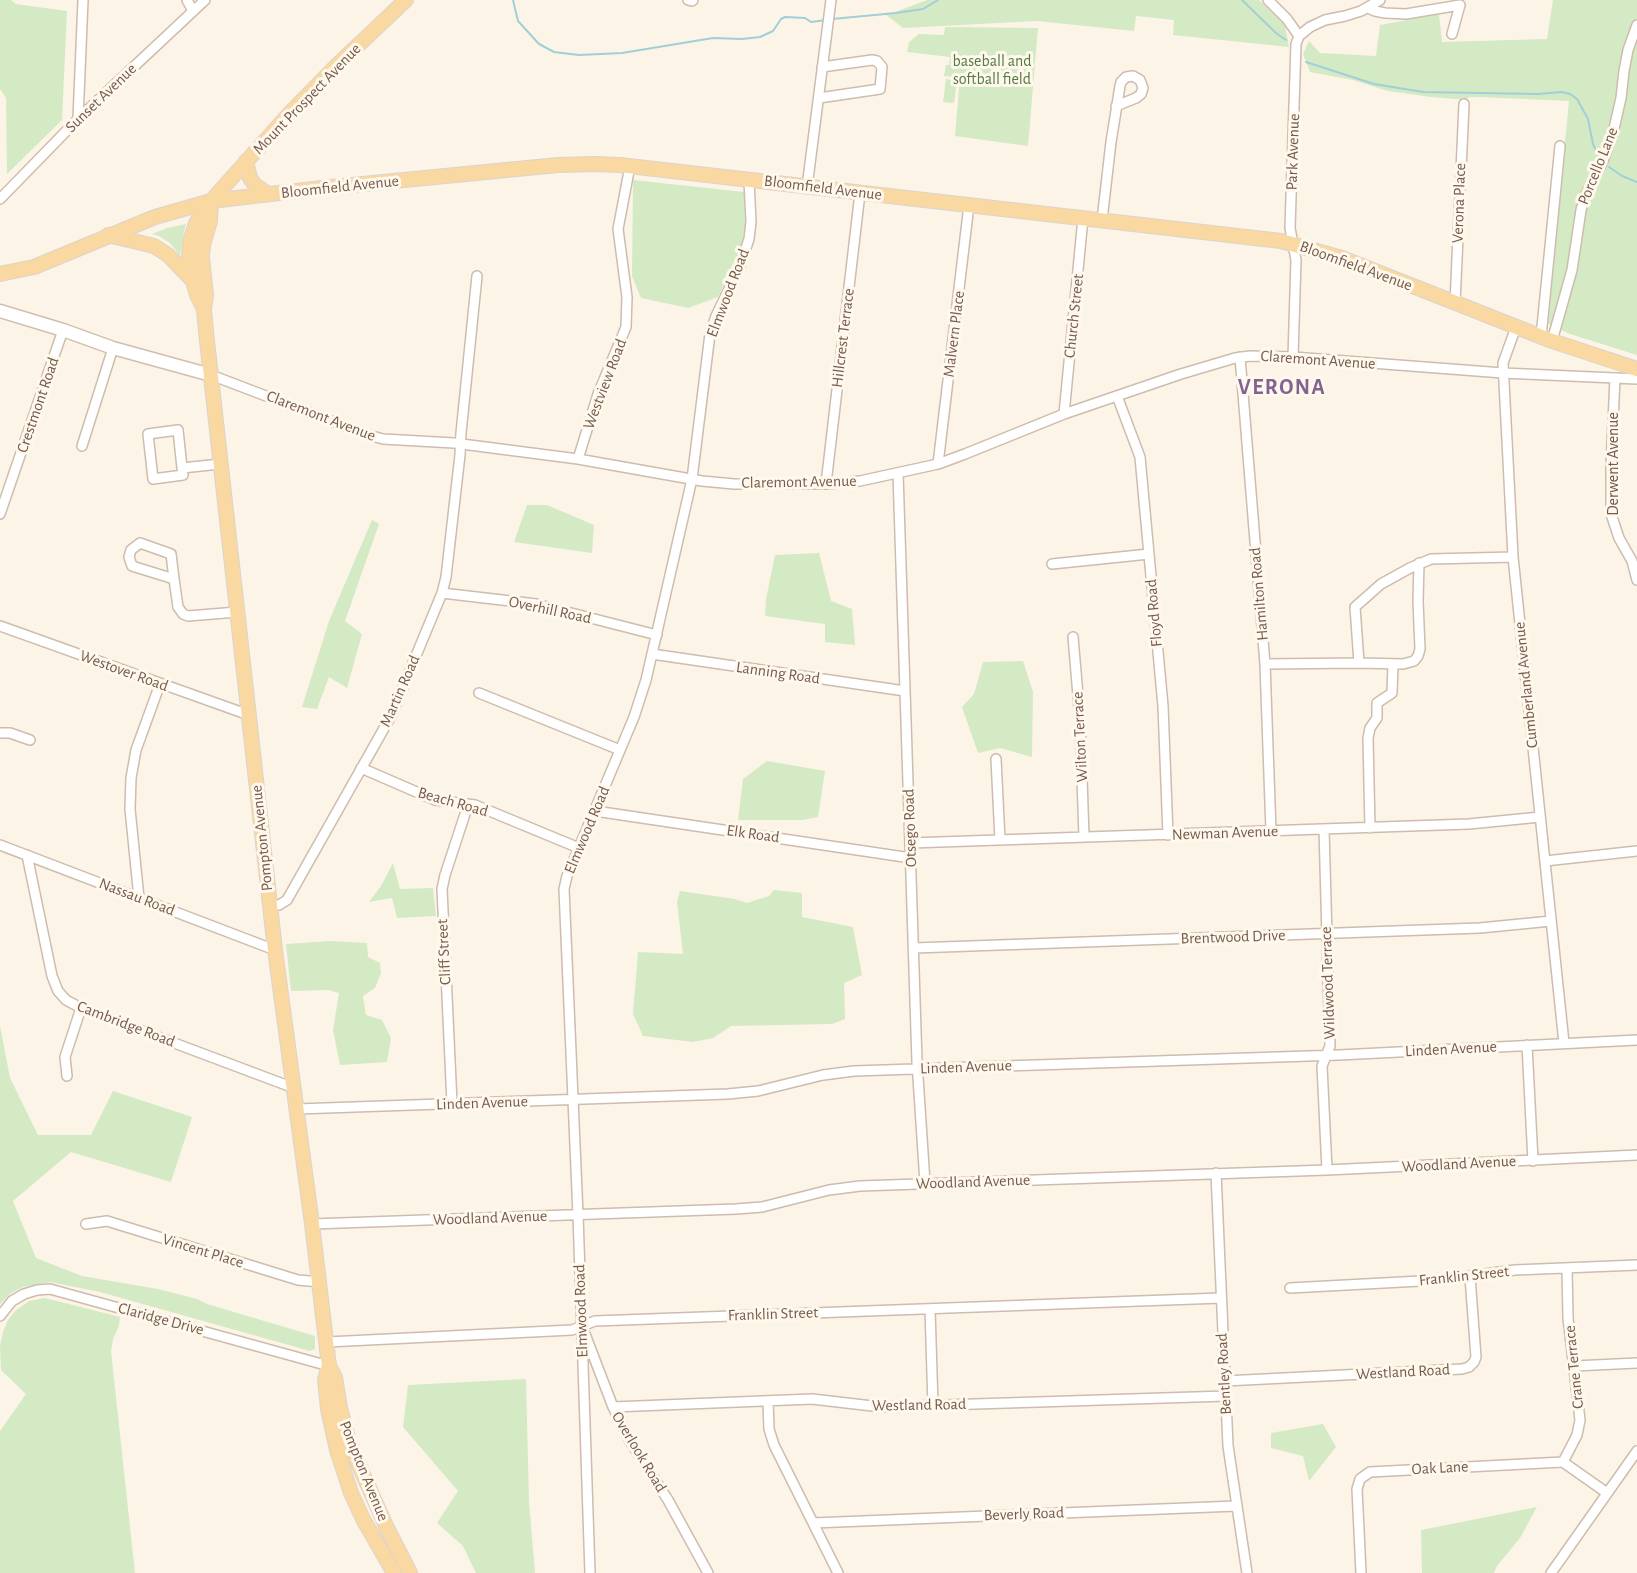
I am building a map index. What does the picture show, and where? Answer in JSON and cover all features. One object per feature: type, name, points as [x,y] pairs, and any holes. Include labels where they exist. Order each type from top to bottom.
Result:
[{"type":"main road","name":"Mount Prospect Avenue","points":[[211,201],[288,114],[406,0]]},
{"type":"main road","points":[[246,161],[249,178],[268,194]]},
{"type":"main road","name":"Bloomfield Avenue","points":[[0,276],[43,264],[155,217],[211,201],[558,165],[595,164],[630,166],[1241,235],[1293,244],[1342,258],[1547,339],[1637,369]]},
{"type":"main road","name":"Pompton Avenue","points":[[204,309],[193,281],[189,256],[190,242],[196,223],[211,201]]},
{"type":"main road","name":"Pompton Avenue","points":[[211,201],[210,221],[202,257],[206,295],[204,309],[275,950],[320,1282],[329,1366],[335,1377],[350,1445],[410,1573]]},
{"type":"main road","points":[[108,235],[154,246],[168,255],[193,281]]},
{"type":"main road","name":"Pompton Avenue","points":[[329,1366],[324,1379],[337,1450],[351,1493],[363,1519],[394,1573]]},
{"type":"street","points":[[78,119],[83,0]]},
{"type":"street","points":[[187,0],[193,11]]},
{"type":"street","name":"Sunset Avenue","points":[[0,199],[78,119],[205,0]]},
{"type":"street","points":[[688,0],[693,0]]},
{"type":"street","points":[[807,187],[831,0]]},
{"type":"street","points":[[1268,0],[1287,19],[1299,36],[1310,27],[1325,20],[1368,8],[1380,0]]},
{"type":"street","points":[[1368,8],[1385,13],[1406,14],[1460,5],[1452,34]]},
{"type":"street","name":"Porcello Lane","points":[[1547,339],[1573,263],[1585,196],[1614,133],[1628,50],[1637,25]]},
{"type":"street","name":"Park Avenue","points":[[1293,357],[1296,260],[1290,228],[1296,48],[1299,36]]},
{"type":"street","points":[[819,98],[880,89],[882,67],[877,61],[872,60],[822,67]]},
{"type":"street","name":"Verona Place","points":[[1455,303],[1464,104]]},
{"type":"street","points":[[1102,220],[1116,106]]},
{"type":"street","points":[[1547,339],[1560,146]]},
{"type":"street","name":"Westview Road","points":[[578,459],[598,394],[626,327],[627,297],[618,229],[630,166]]},
{"type":"street","name":"Elmwood Road","points":[[590,1573],[564,889],[567,876],[640,699],[657,635],[692,479],[710,334],[740,266],[749,239],[751,222],[749,180]]},
{"type":"street","name":"Hillcrest Terrace","points":[[826,484],[860,193]]},
{"type":"street","name":"Malvern Place","points":[[938,464],[969,205]]},
{"type":"street","name":"Church Street","points":[[1064,414],[1083,218]]},
{"type":"street","name":"Martin Road","points":[[270,905],[279,905],[287,900],[391,716],[442,593],[446,577],[477,276]]},
{"type":"street","name":"Claremont Avenue","points":[[0,311],[113,348],[211,375],[389,440],[460,444],[578,459],[734,484],[860,482],[938,464],[1064,414],[1181,374],[1240,357],[1260,355],[1503,373],[1637,379]]},
{"type":"street","name":"Cumberland Avenue","points":[[1516,327],[1503,363],[1513,557],[1564,1043]]},
{"type":"street","name":"Crestmont Road","points":[[0,514],[63,330]]},
{"type":"street","points":[[82,446],[113,348]]},
{"type":"street","name":"Hamilton Road","points":[[1240,357],[1264,664],[1271,831]]},
{"type":"street","name":"Derwent Avenue","points":[[1615,378],[1611,514],[1619,538],[1632,561],[1637,580]]},
{"type":"street","name":"Floyd Road","points":[[1117,396],[1140,457],[1163,706],[1167,835]]},
{"type":"street","points":[[178,430],[182,468],[183,475],[153,478],[148,434],[178,430]]},
{"type":"street","points":[[182,468],[220,464]]},
{"type":"street","name":"Otsego Road","points":[[898,473],[918,1069],[925,1183]]},
{"type":"street","points":[[174,579],[132,566],[131,550],[140,543],[171,554],[178,607],[186,615],[237,612]]},
{"type":"street","points":[[1052,564],[1149,554]]},
{"type":"street","points":[[1359,663],[1355,607],[1382,584],[1419,563],[1431,559],[1513,557]]},
{"type":"street","points":[[1264,664],[1410,663],[1420,652],[1419,563]]},
{"type":"street","name":"Overhill Road","points":[[442,593],[536,604],[657,635]]},
{"type":"street","name":"Westover Road","points":[[0,626],[249,715]]},
{"type":"street","name":"Wilton Terrace","points":[[1073,637],[1080,719],[1084,837]]},
{"type":"street","name":"Lanning Road","points":[[652,654],[905,691]]},
{"type":"street","points":[[1370,828],[1368,738],[1370,728],[1377,718],[1377,703],[1392,693],[1393,664]]},
{"type":"street","points":[[139,898],[130,809],[131,778],[136,750],[160,684]]},
{"type":"street","points":[[479,693],[620,750]]},
{"type":"street","points":[[0,733],[10,733],[30,740]]},
{"type":"street","points":[[996,759],[1000,840]]},
{"type":"street","name":"Beach Road","points":[[361,768],[435,800],[475,805],[579,848]]},
{"type":"street","name":"Cliff Street","points":[[452,1103],[442,889],[468,805]]},
{"type":"street","name":"Elk Road","points":[[595,811],[911,858]]},
{"type":"street","name":"Newman Avenue","points":[[910,843],[1469,824],[1540,817]]},
{"type":"street","name":"Wildwood Terrace","points":[[1324,829],[1330,1046],[1322,1066],[1327,1170]]},
{"type":"street","name":"Nassau Road","points":[[0,845],[275,950]]},
{"type":"street","points":[[1545,861],[1637,851]]},
{"type":"street","name":"Cambridge Road","points":[[27,855],[54,981],[58,991],[66,1000],[81,1008],[294,1088]]},
{"type":"street","name":"Brentwood Drive","points":[[914,948],[1480,928],[1551,921]]},
{"type":"street","points":[[67,1076],[65,1057],[81,1008]]},
{"type":"street","name":"Linden Avenue","points":[[297,1109],[743,1093],[775,1088],[807,1078],[838,1072],[1326,1055],[1637,1040]]},
{"type":"street","points":[[1527,1045],[1533,1161]]},
{"type":"street","name":"Woodland Avenue","points":[[312,1224],[749,1208],[776,1204],[844,1187],[1327,1170],[1637,1155]]},
{"type":"street","name":"Bentley Road","points":[[1216,1173],[1228,1446],[1247,1573]]},
{"type":"street","name":"Vincent Place","points":[[86,1224],[107,1221],[298,1280],[320,1282]]},
{"type":"street","name":"Franklin Street","points":[[1290,1288],[1439,1280],[1515,1270],[1637,1265]]},
{"type":"street","name":"Crane Terrace","points":[[1563,1462],[1580,1425],[1568,1318],[1567,1269]]},
{"type":"street","name":"Westland Road","points":[[1225,1381],[1469,1367],[1476,1357],[1470,1277]]},
{"type":"street","name":"Claridge Drive","points":[[0,1316],[18,1297],[37,1290],[50,1289],[329,1366]]},
{"type":"street","name":"Franklin Street","points":[[327,1342],[572,1330],[595,1321],[1221,1298]]},
{"type":"street","points":[[930,1309],[933,1406]]},
{"type":"street","name":"Overlook Road","points":[[582,1326],[613,1407],[630,1441],[668,1500],[708,1573]]},
{"type":"street","points":[[1574,1366],[1637,1363]]},
{"type":"street","name":"Westland Road","points":[[613,1407],[821,1399],[875,1407],[933,1406],[1226,1396]]},
{"type":"street","points":[[768,1401],[771,1439],[838,1573]]},
{"type":"street","points":[[1551,1573],[1637,1451]]},
{"type":"street","points":[[1563,1462],[1607,1493]]},
{"type":"street","name":"Oak Lane","points":[[1361,1573],[1357,1489],[1360,1479],[1366,1474],[1563,1462]]},
{"type":"street","name":"Beverly Road","points":[[813,1523],[1236,1506]]},
{"type":"green space","points":[[0,0],[67,11],[62,120],[7,174],[6,98],[0,89]]},
{"type":"green space","points":[[927,0],[1259,0],[1285,25],[1289,47],[1173,35],[1174,20],[1136,16],[1134,31],[1037,21],[903,28],[885,14]]},
{"type":"green space","points":[[1553,0],[1637,0],[1637,355],[1570,334],[1547,323],[1569,101],[1479,97],[1469,97],[1466,100],[1388,91],[1353,80],[1310,72],[1303,54],[1309,41],[1320,53],[1376,56],[1380,25],[1439,14],[1442,42],[1547,39]]},
{"type":"green space","name":"baseball and softball field","points":[[945,27],[1038,28],[1028,146],[955,136],[960,78],[944,76],[950,57],[907,52],[909,42],[919,34],[944,35]]},
{"type":"green space","points":[[946,79],[957,81],[954,103],[943,102]]},
{"type":"green space","points":[[633,180],[744,192],[745,226],[742,244],[718,297],[688,308],[641,298],[632,276]]},
{"type":"green space","points":[[186,224],[180,256],[170,243],[152,234],[167,228]]},
{"type":"green space","points":[[527,505],[547,505],[594,525],[592,553],[514,542]]},
{"type":"green space","points":[[372,520],[379,524],[345,621],[362,634],[347,688],[329,677],[317,709],[302,707],[329,621]]},
{"type":"green space","points":[[819,553],[831,601],[852,609],[855,645],[825,642],[825,624],[765,616],[775,555]]},
{"type":"green space","points":[[1023,661],[1033,692],[1032,757],[1000,748],[978,753],[962,707],[974,694],[983,662]]},
{"type":"green space","points":[[767,761],[825,771],[818,817],[803,820],[738,820],[743,779]]},
{"type":"green space","points":[[393,863],[400,889],[433,888],[436,916],[397,918],[392,898],[369,902],[381,886]]},
{"type":"green space","points":[[774,890],[802,893],[802,917],[853,927],[862,975],[844,983],[845,1019],[832,1024],[731,1026],[713,1038],[693,1042],[643,1036],[633,1014],[638,952],[683,954],[677,902],[680,891],[735,899],[747,903],[769,896]]},
{"type":"green space","points":[[330,941],[367,943],[368,957],[380,963],[381,973],[375,988],[363,996],[366,1015],[382,1020],[391,1038],[387,1062],[340,1065],[333,1030],[339,993],[328,990],[291,991],[286,944]]},
{"type":"green space","points":[[0,1026],[10,1078],[38,1135],[91,1135],[113,1091],[192,1117],[171,1182],[71,1152],[13,1201],[36,1258],[82,1276],[158,1289],[197,1299],[315,1336],[315,1349],[310,1351],[100,1292],[50,1282],[23,1287],[11,1293],[0,1304]]},
{"type":"green space","points":[[45,1298],[120,1317],[111,1351],[135,1573],[0,1573],[0,1431],[26,1394],[1,1370],[0,1346],[8,1320],[15,1311],[29,1301]]},
{"type":"green space","points":[[526,1379],[529,1502],[535,1573],[476,1573],[463,1546],[437,1523],[458,1491],[403,1427],[408,1385]]},
{"type":"green space","points":[[1323,1424],[1336,1447],[1309,1481],[1303,1456],[1271,1448],[1271,1433]]},
{"type":"green space","points":[[1537,1507],[1520,1538],[1494,1573],[1422,1573],[1421,1530]]},
{"type":"waterway","points":[[513,0],[518,21],[539,44],[554,52],[579,55],[622,53],[713,38],[760,37],[773,31],[785,17],[805,18],[811,22],[827,20]]},
{"type":"waterway","points":[[832,19],[923,9],[938,0]]},
{"type":"waterway","points":[[1242,0],[1286,40]]},
{"type":"waterway","points":[[1306,62],[1374,84],[1423,92],[1538,94],[1562,92],[1570,94],[1577,99],[1588,119],[1593,144],[1599,157]]},
{"type":"waterway","points":[[1609,167],[1637,182]]},
{"type":"district","name":"VERONA","points":[[1282,387]]}]
